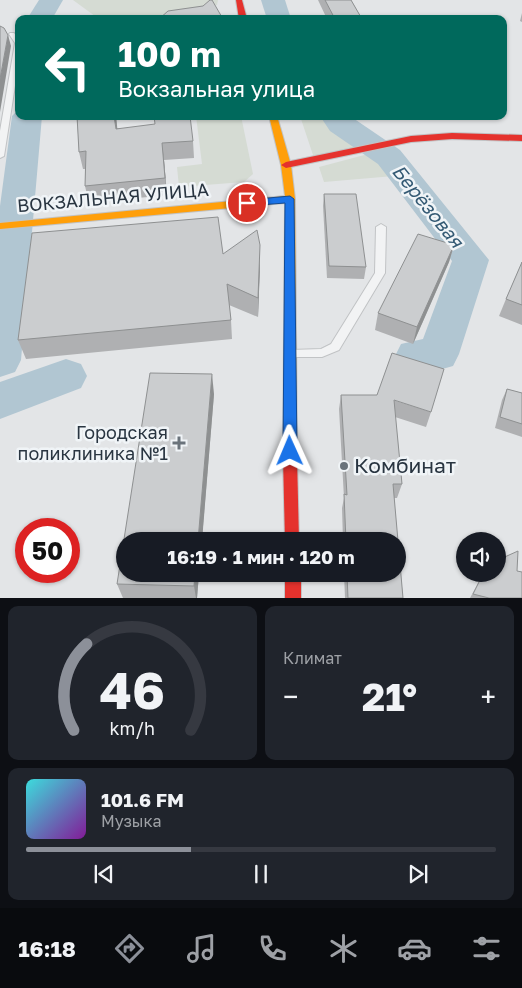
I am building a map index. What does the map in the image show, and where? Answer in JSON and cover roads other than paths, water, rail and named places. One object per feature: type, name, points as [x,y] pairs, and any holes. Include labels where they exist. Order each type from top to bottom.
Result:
[{"type":"main road","points":[[238,0],[242,15]]},
{"type":"main road","points":[[274,120],[286,165],[290,199],[292,532]]},
{"type":"main road","points":[[286,165],[308,163],[393,142],[429,137],[522,138]]},
{"type":"main road","name":"ВОКЗАЛЬНАЯ УЛИЦА","points":[[0,226],[290,199]]},
{"type":"main road","points":[[292,582],[293,598]]},
{"type":"lane","points":[[12,34],[15,38]]},
{"type":"lane","points":[[0,156],[15,61]]},
{"type":"lane","points":[[290,354],[322,353],[335,346],[380,273],[381,227]]},
{"type":"waterway","points":[[42,15],[51,0]]},
{"type":"waterway","name":"Берёзовая","points":[[273,0],[278,15]]},
{"type":"waterway","points":[[0,360],[27,120]]},
{"type":"waterway","name":"Берёзовая","points":[[338,120],[341,125],[389,157],[471,260],[438,354],[416,356]]},
{"type":"waterway","name":"Берёзовая","points":[[0,401],[66,376]]},
{"type":"place","name":"Городская поликлиника №1","points":[[179,443]]},
{"type":"place","name":"Комбинат","points":[[344,466]]}]
